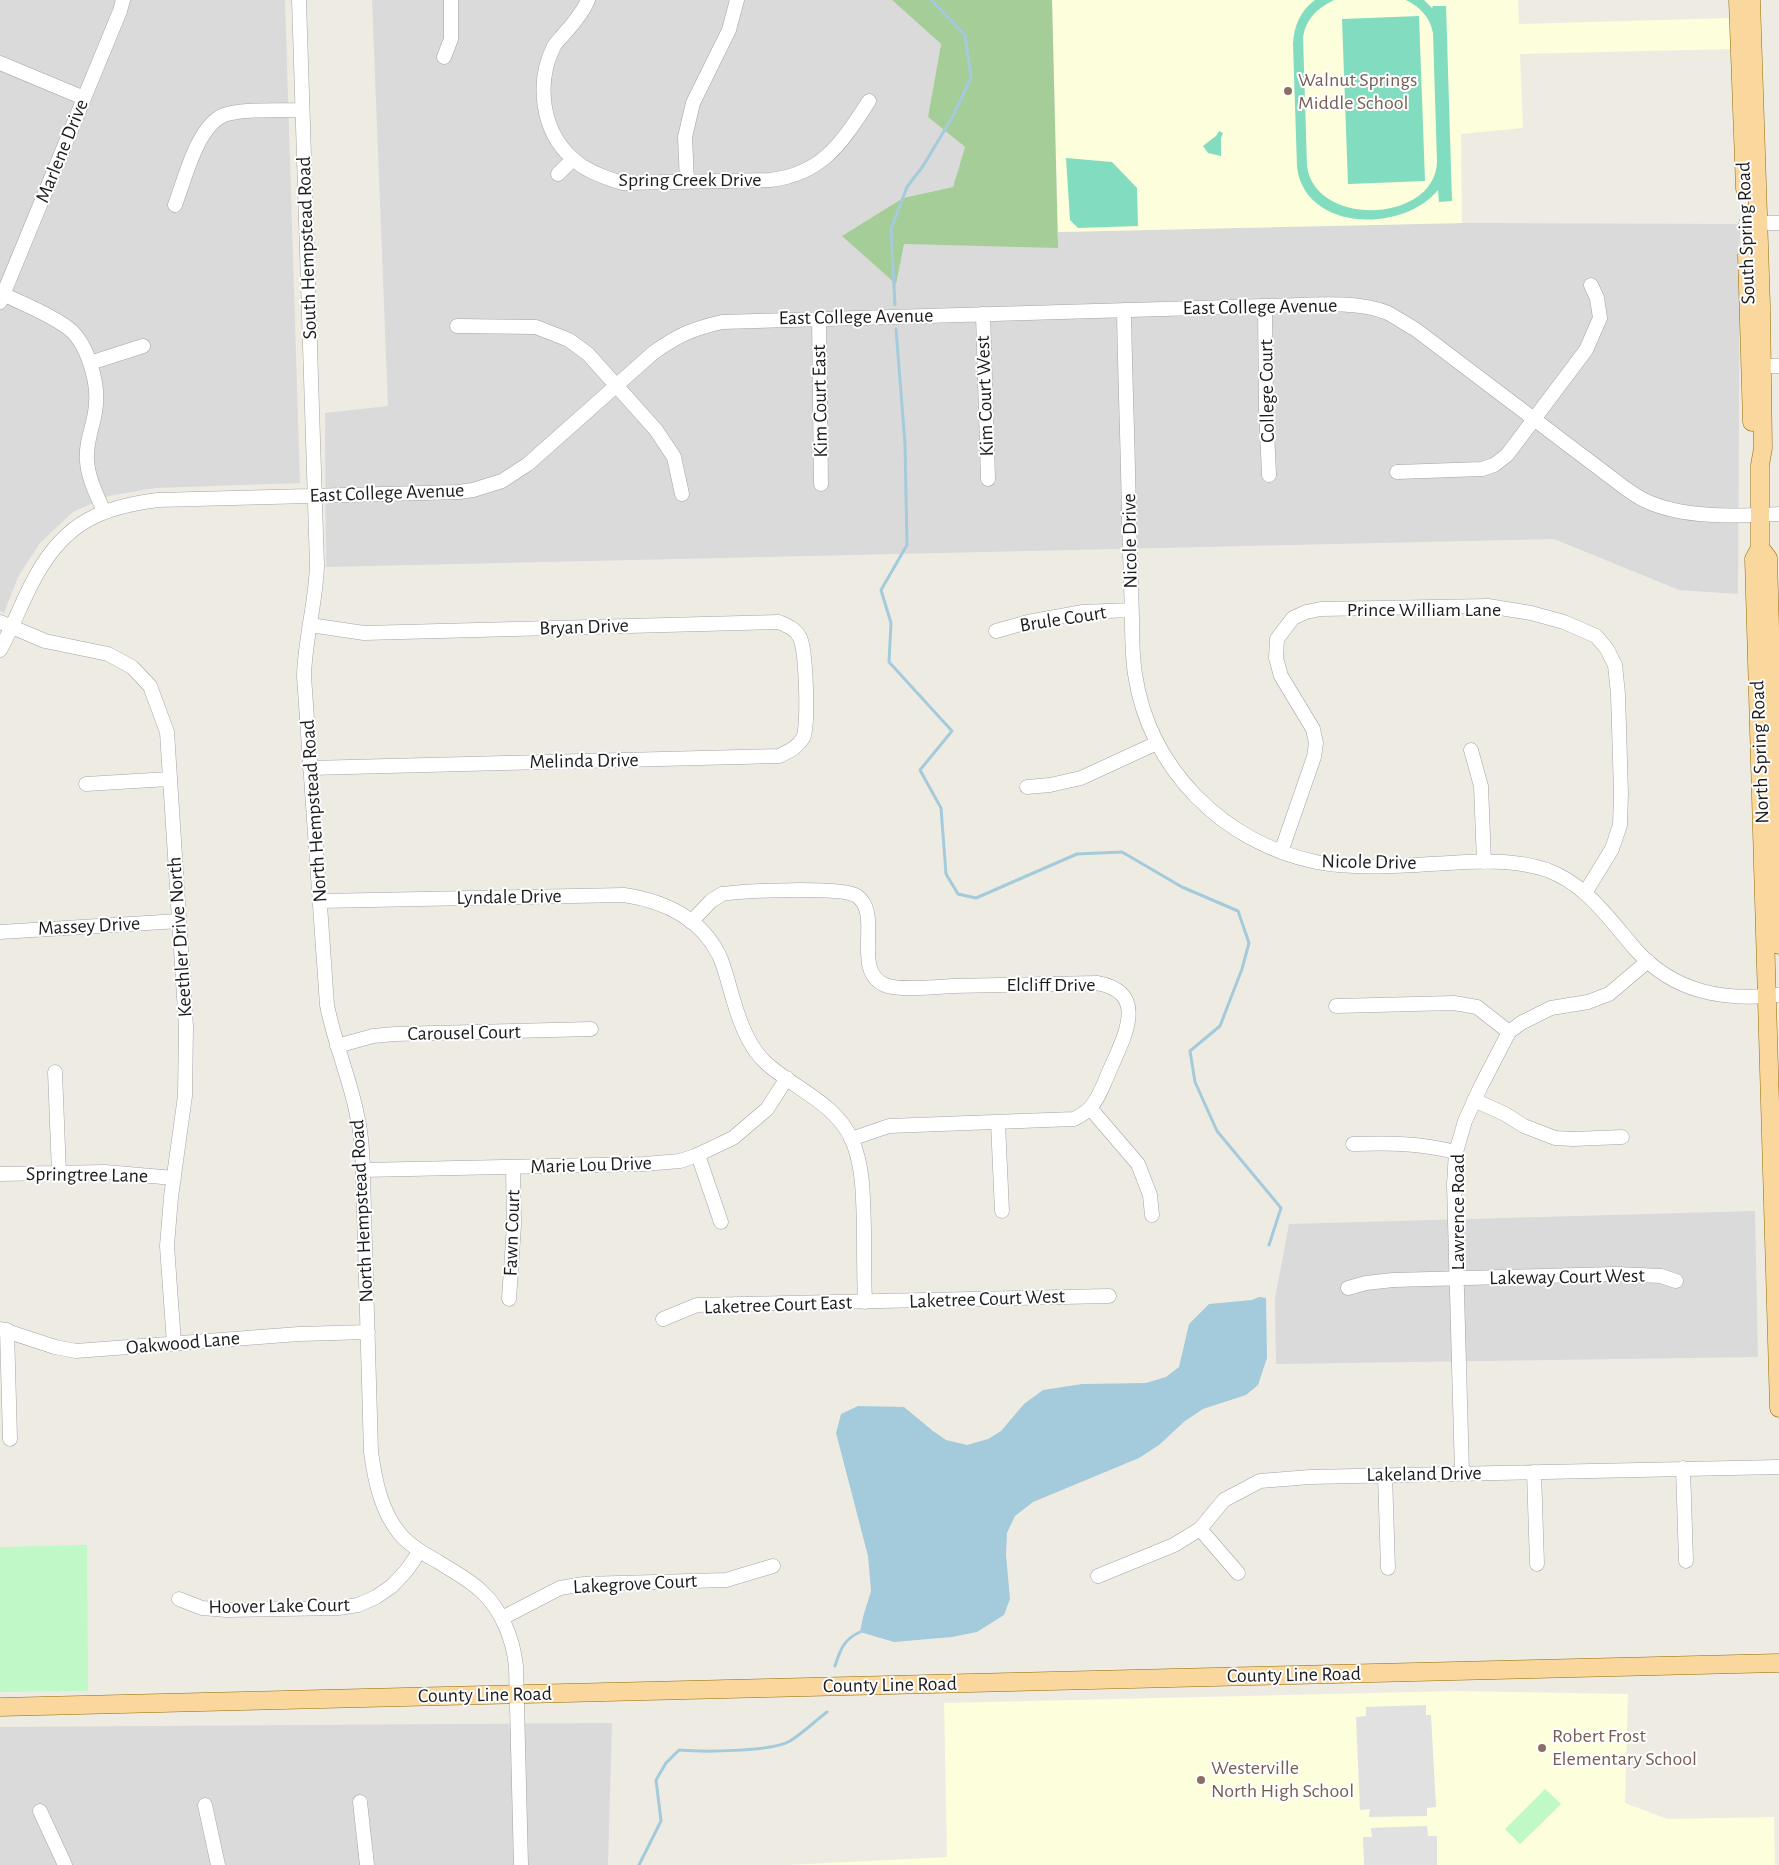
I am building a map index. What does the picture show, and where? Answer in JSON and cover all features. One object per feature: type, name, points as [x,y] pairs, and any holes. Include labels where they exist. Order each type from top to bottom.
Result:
[{"type":"main road","name":"South Spring Road","points":[[1738,0],[1749,141],[1752,223],[1764,366],[1755,454],[1760,465],[1761,515]]},
{"type":"main road","name":"South Spring Road","points":[[1749,141],[1751,0]]},
{"type":"main road","name":"North Spring Road","points":[[1761,515],[1760,548],[1754,558],[1772,791],[1779,945]]},
{"type":"main road","name":"North Spring Road","points":[[1772,791],[1779,1408]]},
{"type":"main road","name":"County Line Road","points":[[0,1707],[1779,1663]]},
{"type":"street","name":"Marlene Drive","points":[[2,298],[123,0]]},
{"type":"street","name":"South Hempstead Road","points":[[299,0],[314,496]]},
{"type":"street","points":[[444,57],[451,39],[451,0]]},
{"type":"street","name":"Spring Creek Drive","points":[[588,0],[556,43],[545,68],[546,116],[561,147],[573,159],[601,177],[622,183],[788,178],[803,173],[832,153],[870,101]]},
{"type":"street","points":[[687,182],[685,137],[693,103],[722,44],[737,0]]},
{"type":"street","points":[[0,63],[84,98]]},
{"type":"street","points":[[175,205],[200,138],[216,120],[226,114],[238,112],[302,110]]},
{"type":"street","points":[[558,174],[573,159]]},
{"type":"street","points":[[1752,223],[1779,224]]},
{"type":"street","points":[[1397,472],[1468,470],[1494,465],[1507,455],[1586,350],[1600,318],[1597,298],[1591,286]]},
{"type":"street","points":[[2,298],[43,312],[70,329],[83,348],[94,376],[96,404],[86,449],[88,472],[104,512]]},
{"type":"street","name":"East College Avenue","points":[[0,650],[6,625],[36,574],[62,538],[84,521],[104,512],[132,504],[158,500],[459,492],[473,490],[502,481],[528,464],[653,353],[672,339],[695,329],[722,322],[1265,306],[1344,305],[1366,308],[1387,313],[1415,329],[1625,488],[1644,500],[1668,509],[1697,514],[1779,514]]},
{"type":"street","name":"College Court","points":[[1265,306],[1269,475]]},
{"type":"street","name":"Nicole Drive","points":[[1124,310],[1135,675],[1140,700],[1156,743],[1176,774],[1196,798],[1218,818],[1267,847],[1316,862],[1342,865],[1512,862],[1546,870],[1561,876],[1586,893],[1605,912],[1638,952],[1676,980],[1697,990],[1730,997],[1774,996]]},
{"type":"street","name":"Kim Court West","points":[[983,314],[988,479]]},
{"type":"street","name":"Kim Court East","points":[[819,318],[821,484]]},
{"type":"street","points":[[458,326],[536,327],[569,340],[588,354],[656,430],[674,457],[682,494]]},
{"type":"street","points":[[90,363],[143,346]]},
{"type":"street","name":"North Hempstead Road","points":[[314,496],[317,578],[305,657],[304,676],[327,1005],[360,1129],[363,1170],[371,1452],[374,1474],[380,1500],[387,1516],[400,1534],[420,1551],[481,1591],[494,1605],[502,1618],[514,1655],[521,1865]]},
{"type":"street","name":"Prince William Lane","points":[[1281,852],[1314,757],[1316,743],[1313,729],[1281,676],[1276,658],[1277,639],[1293,618],[1306,612],[1321,610],[1488,606],[1531,613],[1564,622],[1596,636],[1607,649],[1615,665],[1618,694],[1621,784],[1620,825],[1612,849],[1586,893]]},
{"type":"street","name":"Brule Court","points":[[996,631],[1028,622],[1083,612],[1132,610]]},
{"type":"street","name":"Bryan Drive","points":[[310,625],[364,633],[779,622],[792,628],[800,638],[804,650],[806,690]]},
{"type":"street","name":"Keethler Drive North","points":[[6,625],[45,641],[108,654],[132,667],[150,686],[167,732],[186,1027],[185,1096],[167,1246],[174,1343]]},
{"type":"street","name":"Melinda Drive","points":[[310,768],[779,756],[797,748],[804,736],[806,690]]},
{"type":"street","points":[[1027,786],[1050,785],[1081,778],[1156,743]]},
{"type":"street","points":[[1471,750],[1481,786],[1484,862]]},
{"type":"street","points":[[86,784],[169,779]]},
{"type":"street","name":"Elcliff Drive","points":[[691,922],[706,905],[722,894],[829,890],[856,895],[864,904],[867,916],[869,963],[874,976],[884,985],[898,987],[1039,984],[1109,985],[1119,992],[1126,1002],[1129,1016],[1127,1030],[1100,1091],[1090,1108]]},
{"type":"street","name":"Lyndale Drive","points":[[320,902],[624,895],[644,898],[679,911],[704,932],[719,956],[739,1018],[753,1047],[765,1062],[835,1113],[851,1139],[859,1161],[862,1190],[865,1302]]},
{"type":"street","name":"Massey Drive","points":[[0,932],[179,921]]},
{"type":"street","points":[[1336,1006],[1454,1003],[1477,1007],[1509,1032],[1521,1023],[1551,1008],[1588,1002],[1609,994],[1648,961]]},
{"type":"street","name":"Carousel Court","points":[[337,1046],[373,1036],[395,1034],[591,1029]]},
{"type":"street","name":"Lawrence Road","points":[[1462,1474],[1454,1184],[1456,1152],[1465,1121],[1474,1100],[1509,1032]]},
{"type":"street","points":[[55,1072],[59,1173]]},
{"type":"street","name":"Marie Lou Drive","points":[[363,1170],[644,1164],[680,1161],[698,1155],[733,1138],[767,1109],[787,1078]]},
{"type":"street","points":[[1474,1100],[1505,1114],[1524,1126],[1555,1138],[1622,1137]]},
{"type":"street","points":[[851,1139],[888,1126],[1074,1119],[1090,1108],[1138,1164],[1150,1195],[1152,1215]]},
{"type":"street","points":[[998,1123],[1002,1211]]},
{"type":"street","points":[[1353,1144],[1403,1143],[1430,1146],[1456,1152]]},
{"type":"street","points":[[698,1155],[721,1222]]},
{"type":"street","name":"Fawn Court","points":[[509,1299],[514,1225],[513,1167]]},
{"type":"street","name":"Springtree Lane","points":[[0,1174],[104,1172],[174,1178]]},
{"type":"street","name":"Lakeway Court West","points":[[1348,1288],[1376,1281],[1616,1274],[1661,1276],[1676,1281]]},
{"type":"street","name":"Laketree Court West","points":[[865,1302],[1109,1296]]},
{"type":"street","name":"Laketree Court East","points":[[663,1319],[697,1306],[865,1302]]},
{"type":"street","points":[[4,1329],[10,1439]]},
{"type":"street","name":"Oakwood Lane","points":[[4,1329],[55,1347],[76,1351],[299,1334],[368,1332]]},
{"type":"street","name":"Lakeland Drive","points":[[1098,1576],[1174,1545],[1200,1530],[1224,1500],[1260,1481],[1310,1477],[1779,1467]]},
{"type":"street","points":[[1683,1468],[1686,1561]]},
{"type":"street","points":[[1534,1472],[1537,1564]]},
{"type":"street","points":[[1385,1475],[1388,1568]]},
{"type":"street","points":[[1200,1530],[1238,1573]]},
{"type":"street","name":"Hoover Lake Court","points":[[179,1599],[202,1608],[227,1610],[338,1608],[358,1605],[376,1597],[392,1586],[406,1571],[420,1551]]},
{"type":"street","name":"Lakegrove Court","points":[[502,1618],[560,1588],[584,1584],[726,1580],[773,1566]]},
{"type":"street","points":[[360,1802],[367,1865]]},
{"type":"street","points":[[205,1805],[218,1865]]},
{"type":"street","points":[[40,1811],[65,1865]]},
{"type":"shaded area","points":[[0,0],[285,0],[300,483],[155,488],[109,496],[73,512],[40,543],[18,577],[4,613],[0,611]]},
{"type":"shaded area","points":[[372,0],[892,0],[941,44],[928,117],[965,147],[953,187],[903,198],[843,236],[1057,248],[1058,232],[1462,223],[1740,224],[1738,594],[1679,590],[1554,539],[326,567],[325,413],[388,406]]},
{"type":"shaded area","name":"Walnut Springs Middle School","points":[[1052,0],[1518,0],[1519,24],[1730,18],[1732,49],[1520,54],[1523,128],[1461,134],[1462,223],[1058,232]]},
{"type":"shaded area","points":[[1755,1211],[1758,1357],[1276,1364],[1275,1298],[1289,1224]]},
{"type":"shaded area","name":"Westerville North High School","points":[[1457,1691],[1628,1694],[1625,1803],[1667,1819],[1774,1817],[1775,1865],[787,1865],[947,1857],[944,1703]]},
{"type":"shaded area","points":[[1426,1705],[1426,1715],[1431,1715],[1436,1807],[1427,1808],[1427,1816],[1369,1817],[1370,1809],[1360,1810],[1356,1717],[1366,1716],[1366,1707]]},
{"type":"shaded area","points":[[612,1723],[608,1865],[0,1865],[0,1727]]},
{"type":"shaded area","points":[[1427,1826],[1428,1836],[1437,1836],[1437,1865],[1364,1865],[1363,1837],[1372,1837],[1371,1828]]},
{"type":"green space","points":[[892,0],[1052,0],[1058,248],[904,244],[896,284],[842,236],[903,198],[953,187],[965,147],[928,117],[941,44]]},
{"type":"green space","points":[[1315,0],[1334,0],[1313,15],[1304,31],[1303,37],[1307,166],[1315,186],[1330,200],[1351,208],[1374,210],[1397,206],[1417,197],[1431,182],[1437,162],[1433,33],[1432,27],[1424,13],[1406,0],[1424,0],[1432,8],[1433,6],[1446,6],[1452,201],[1439,202],[1438,190],[1422,204],[1402,214],[1380,219],[1357,219],[1336,214],[1317,204],[1304,188],[1297,167],[1293,44],[1299,19],[1305,9]]},
{"type":"green space","points":[[1419,16],[1425,181],[1348,184],[1342,19]]},
{"type":"green space","points":[[1219,131],[1223,133],[1221,138],[1221,156],[1208,153],[1203,146],[1216,136]]},
{"type":"green space","points":[[1066,158],[1112,162],[1137,188],[1138,226],[1078,228],[1070,220]]},
{"type":"green space","points":[[87,1545],[88,1691],[0,1692],[0,1547]]},
{"type":"green space","points":[[1545,1789],[1561,1804],[1520,1844],[1505,1829]]},
{"type":"water","points":[[1259,1297],[1266,1298],[1267,1358],[1258,1385],[1246,1395],[1203,1409],[1185,1421],[1159,1445],[1139,1458],[1033,1502],[1015,1516],[1007,1533],[1006,1555],[1010,1599],[1004,1615],[977,1632],[952,1637],[894,1642],[860,1632],[871,1591],[868,1556],[836,1433],[841,1414],[858,1406],[904,1407],[946,1440],[967,1445],[988,1439],[1001,1431],[1024,1404],[1043,1390],[1082,1384],[1146,1383],[1166,1377],[1179,1367],[1189,1324],[1209,1304],[1252,1300]]},
{"type":"waterway","points":[[895,305],[891,229],[907,187],[923,166],[953,116],[971,78],[965,35],[931,0]]},
{"type":"waterway","points":[[896,329],[905,444],[907,545],[881,590],[891,623],[889,662],[952,731],[920,770],[941,808],[946,874],[958,894],[976,898],[1077,854],[1122,852],[1182,887],[1238,911],[1249,943],[1242,969],[1220,1026],[1190,1051],[1195,1082],[1217,1131],[1281,1208],[1269,1245]]},
{"type":"waterway","points":[[835,1666],[843,1646],[850,1638],[860,1632]]},
{"type":"waterway","points":[[639,1865],[661,1821],[656,1780],[666,1763],[679,1750],[736,1750],[781,1745],[795,1738],[827,1712]]},
{"type":"place","name":"Walnut Springs Middle School","points":[[1288,91]]},
{"type":"place","name":"Robert Frost Elementary School","points":[[1542,1748]]},
{"type":"place","name":"Westerville North High School","points":[[1201,1780]]}]
